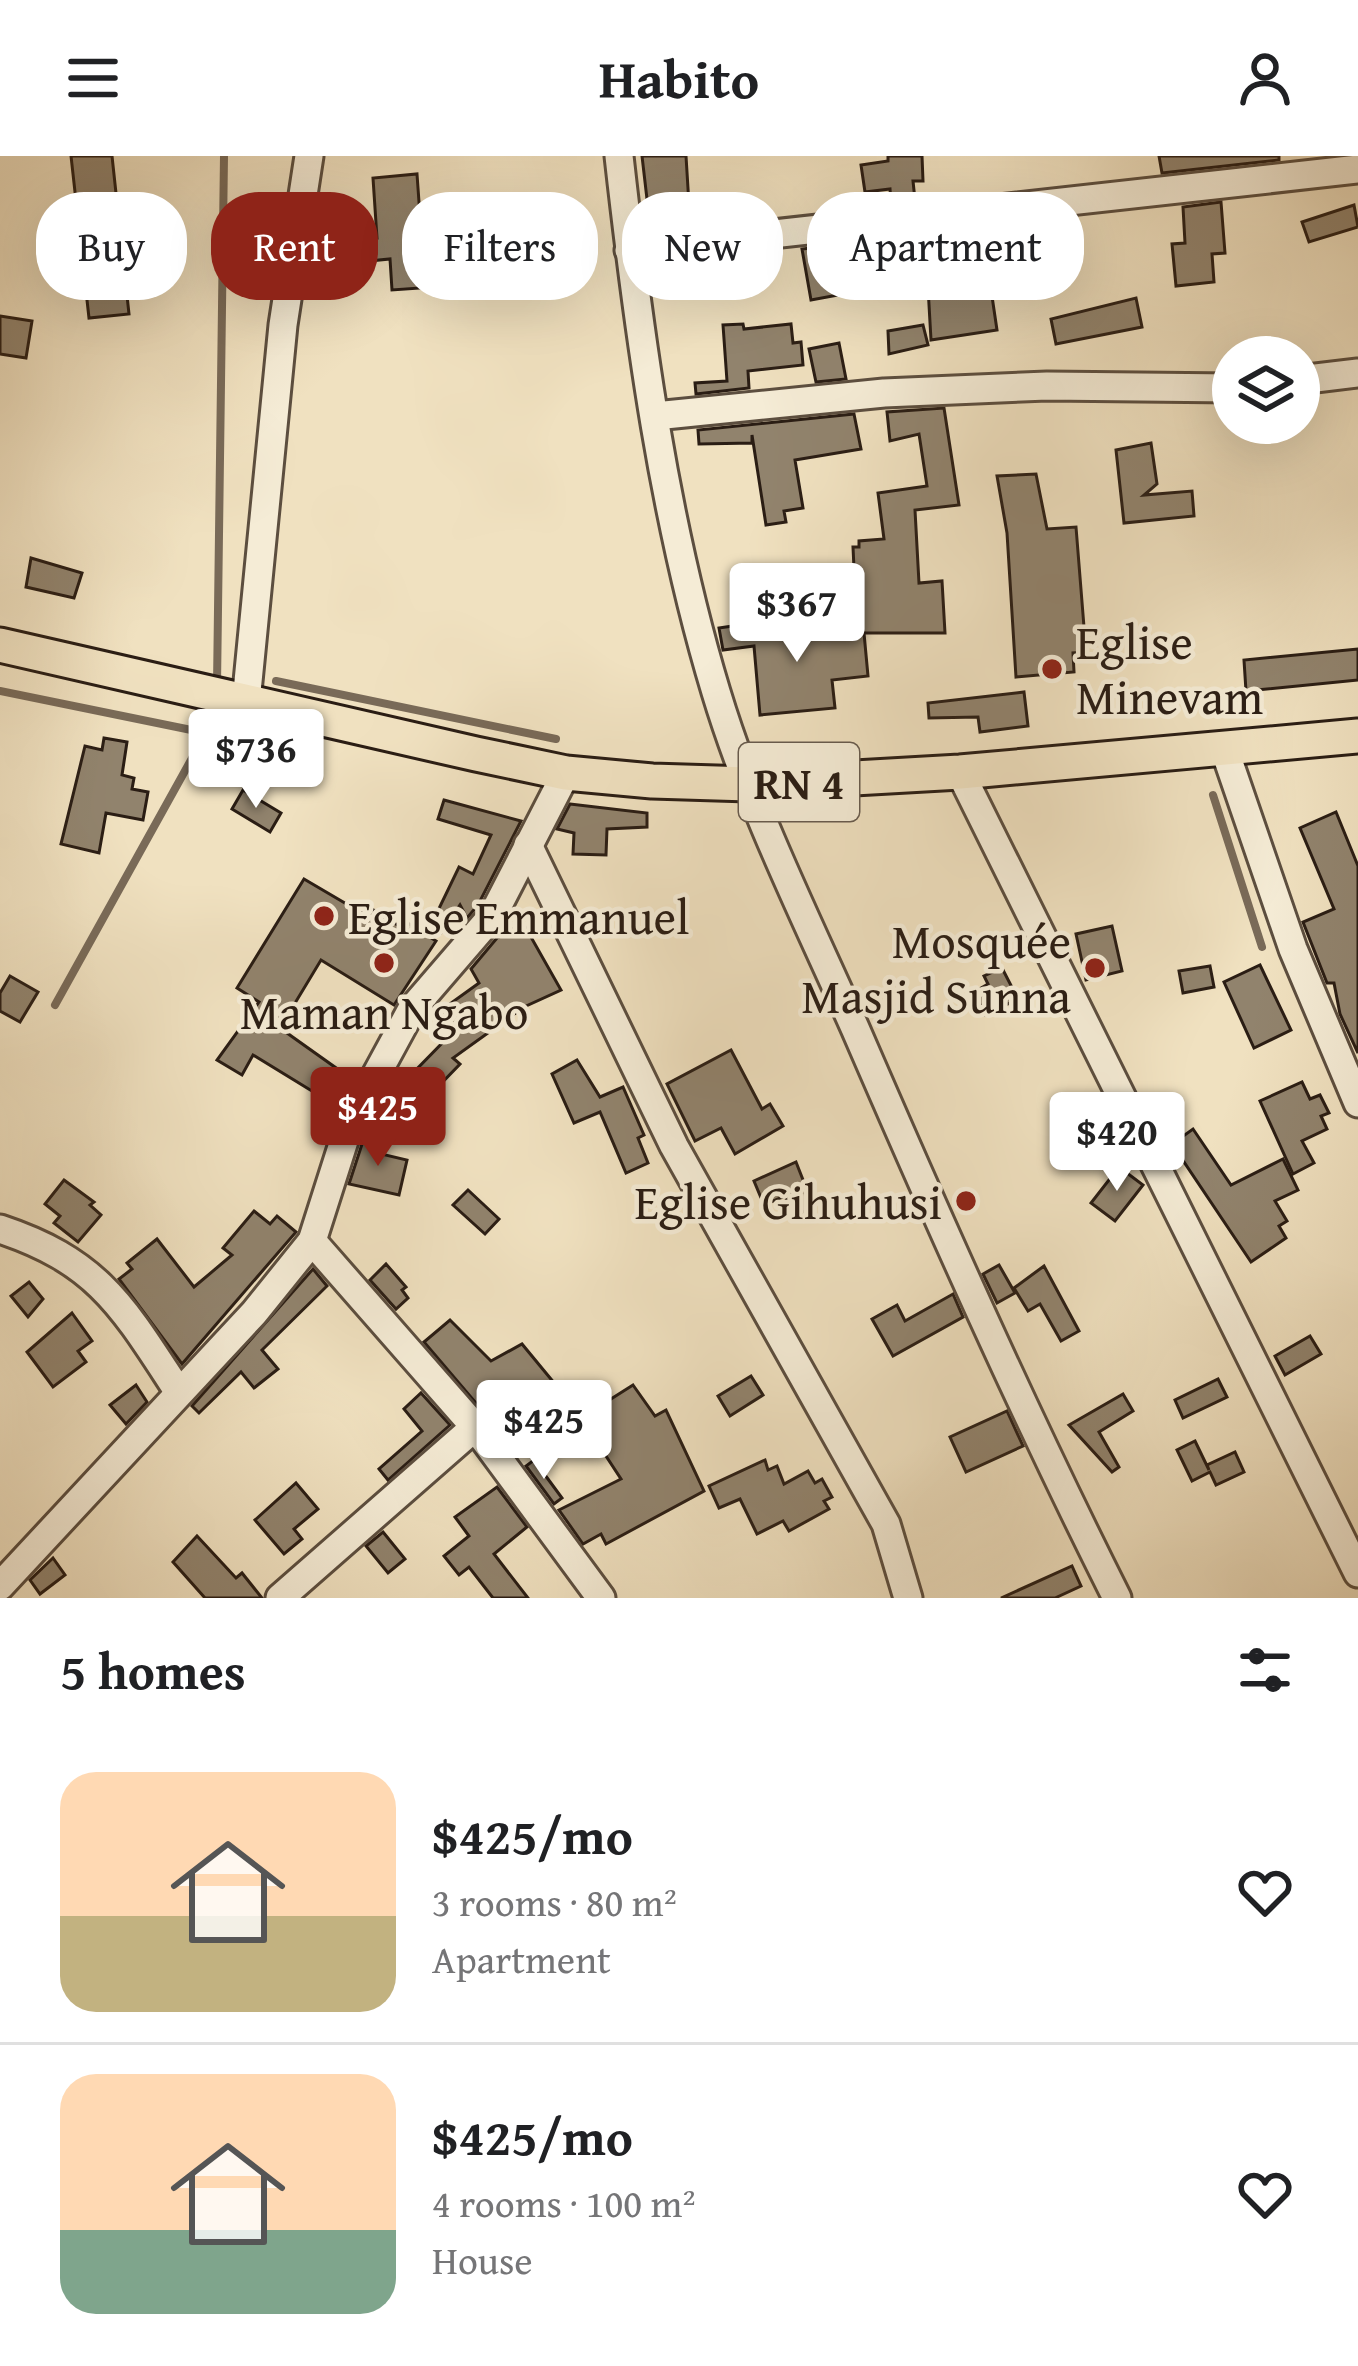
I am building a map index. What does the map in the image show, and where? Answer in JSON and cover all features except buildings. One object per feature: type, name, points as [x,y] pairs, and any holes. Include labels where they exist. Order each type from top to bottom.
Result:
[{"type":"main road","name":"RN 4","points":[[0,645],[175,688],[566,772],[748,784],[960,772],[1358,736]]},
{"type":"street","points":[[246,703],[283,325],[309,156]]},
{"type":"street","points":[[619,156],[623,192]]},
{"type":"street","points":[[783,233],[1358,169]]},
{"type":"street","points":[[637,300],[655,416],[716,691],[748,784],[1045,1453],[1117,1598]]},
{"type":"street","points":[[1320,378],[1358,374]]},
{"type":"street","points":[[655,416],[884,393],[1047,386],[1212,388]]},
{"type":"street","points":[[1224,748],[1293,949],[1358,1103]]},
{"type":"street","points":[[0,1586],[254,1313],[312,1241],[349,1125],[412,1009],[493,915],[566,772]]},
{"type":"street","points":[[960,772],[1358,1573]]},
{"type":"street","points":[[528,845],[674,1146],[886,1524],[908,1598]]},
{"type":"street","points":[[0,1229],[45,1244],[92,1273],[129,1316],[178,1390]]},
{"type":"street","points":[[312,1241],[475,1427],[601,1598]]},
{"type":"street","points":[[280,1598],[475,1427]]},
{"type":"waterway","points":[[217,685],[224,156]]},
{"type":"waterway","points":[[276,681],[556,739]]},
{"type":"waterway","points":[[0,691],[206,733],[259,749]]},
{"type":"waterway","points":[[55,1005],[206,733],[214,705]]},
{"type":"waterway","points":[[1213,795],[1262,947]]},
{"type":"place","name":"Eglise Minevam","points":[[1052,669]]},
{"type":"place","name":"Eglise Emmanuel","points":[[324,916]]},
{"type":"place","name":"Maman Ngabo","points":[[384,963]]},
{"type":"place","name":"Mosquée Masjid Sunna","points":[[1095,968]]},
{"type":"place","name":"Eglise Gihuhusi","points":[[966,1201]]}]
